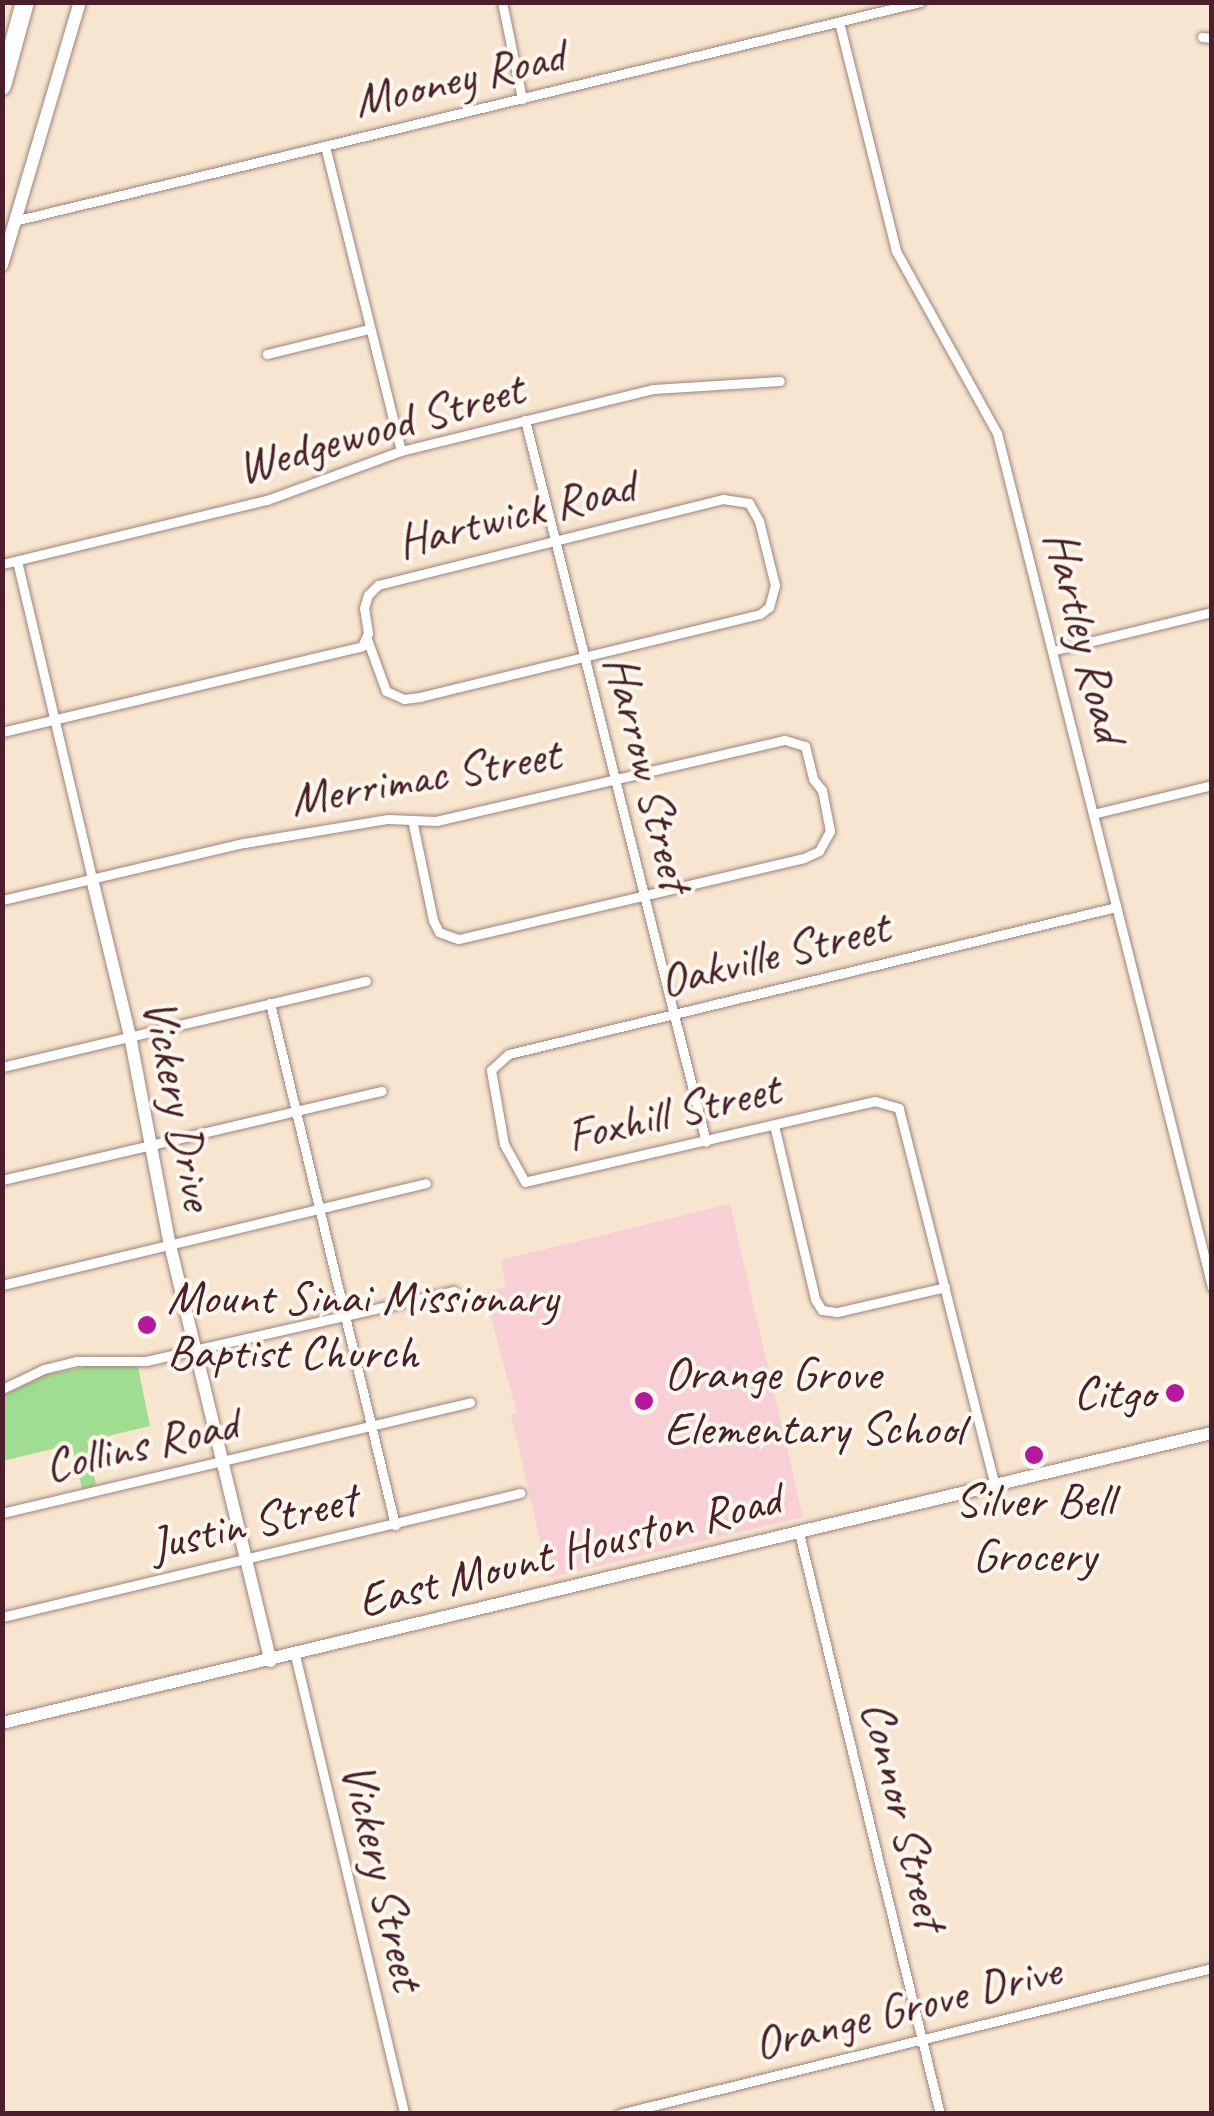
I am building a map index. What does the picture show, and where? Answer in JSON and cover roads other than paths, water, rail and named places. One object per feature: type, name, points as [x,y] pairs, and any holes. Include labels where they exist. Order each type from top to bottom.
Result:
[{"type":"highway","points":[[2,86],[25,2]]},
{"type":"street","points":[[2,265],[80,2]]},
{"type":"street","points":[[502,2],[522,99]]},
{"type":"street","name":"Mooney Road","points":[[14,221],[920,2]]},
{"type":"street","name":"Hartley Road","points":[[839,22],[896,251],[915,292],[992,419],[1212,1287]]},
{"type":"street","points":[[325,146],[400,451]]},
{"type":"street","points":[[267,354],[370,329]]},
{"type":"street","name":"Wedgewood Street","points":[[2,564],[267,500],[400,451],[654,389],[780,381]]},
{"type":"street","name":"Harrow Street","points":[[525,420],[671,1015],[706,1142]]},
{"type":"street","name":"Hartwick Road","points":[[367,639],[364,608],[368,595],[378,586],[736,498],[749,503],[759,521],[768,557],[774,594],[769,608],[760,614],[584,658]]},
{"type":"street","name":"Vickery Drive","points":[[16,561],[130,1036],[170,1245],[271,1661]]},
{"type":"street","points":[[1052,652],[1212,612]]},
{"type":"street","points":[[2,732],[352,650],[367,639],[379,681],[386,691],[404,699],[584,658]]},
{"type":"street","name":"Merrimac Street","points":[[2,900],[244,843],[388,819],[413,824],[766,742],[795,740],[805,746],[813,778],[823,796],[830,831],[824,846],[812,856],[643,895]]},
{"type":"street","points":[[1093,814],[1212,785]]},
{"type":"street","points":[[413,824],[433,920],[439,932],[450,938],[534,924],[643,895]]},
{"type":"street","name":"Oakville Street","points":[[495,1106],[489,1080],[500,1058],[1116,906]]},
{"type":"street","points":[[2,1067],[366,981]]},
{"type":"street","points":[[270,1004],[395,1525]]},
{"type":"street","points":[[2,1180],[382,1091]]},
{"type":"street","name":"Foxhill Street","points":[[495,1106],[504,1144],[525,1182],[875,1101],[898,1108],[945,1287]]},
{"type":"street","points":[[774,1125],[816,1299],[822,1310],[837,1312],[945,1287],[994,1486]]},
{"type":"street","points":[[2,1285],[426,1183]]},
{"type":"street","points":[[2,1389],[44,1369],[77,1361],[146,1361],[454,1291]]},
{"type":"street","name":"Collins Road","points":[[2,1513],[470,1402]]},
{"type":"street","name":"East Mount Houston Road","points":[[2,1724],[1212,1433]]},
{"type":"street","name":"Justin Street","points":[[2,1617],[520,1492]]},
{"type":"street","name":"Connor Street","points":[[799,1533],[940,2114]]},
{"type":"street","name":"Vickery Street","points":[[295,1656],[404,2114]]},
{"type":"street","name":"Orange Grove Drive","points":[[619,2114],[1212,1968]]},
{"type":"place","name":"Mount Sinai Missionary Baptist Church","points":[[147,1325]]},
{"type":"place","name":"Citgo","points":[[1175,1393]]},
{"type":"place","name":"Orange Grove Elementary School","points":[[644,1401]]},
{"type":"place","name":"Silver Bell Grocery","points":[[1034,1455]]}]
